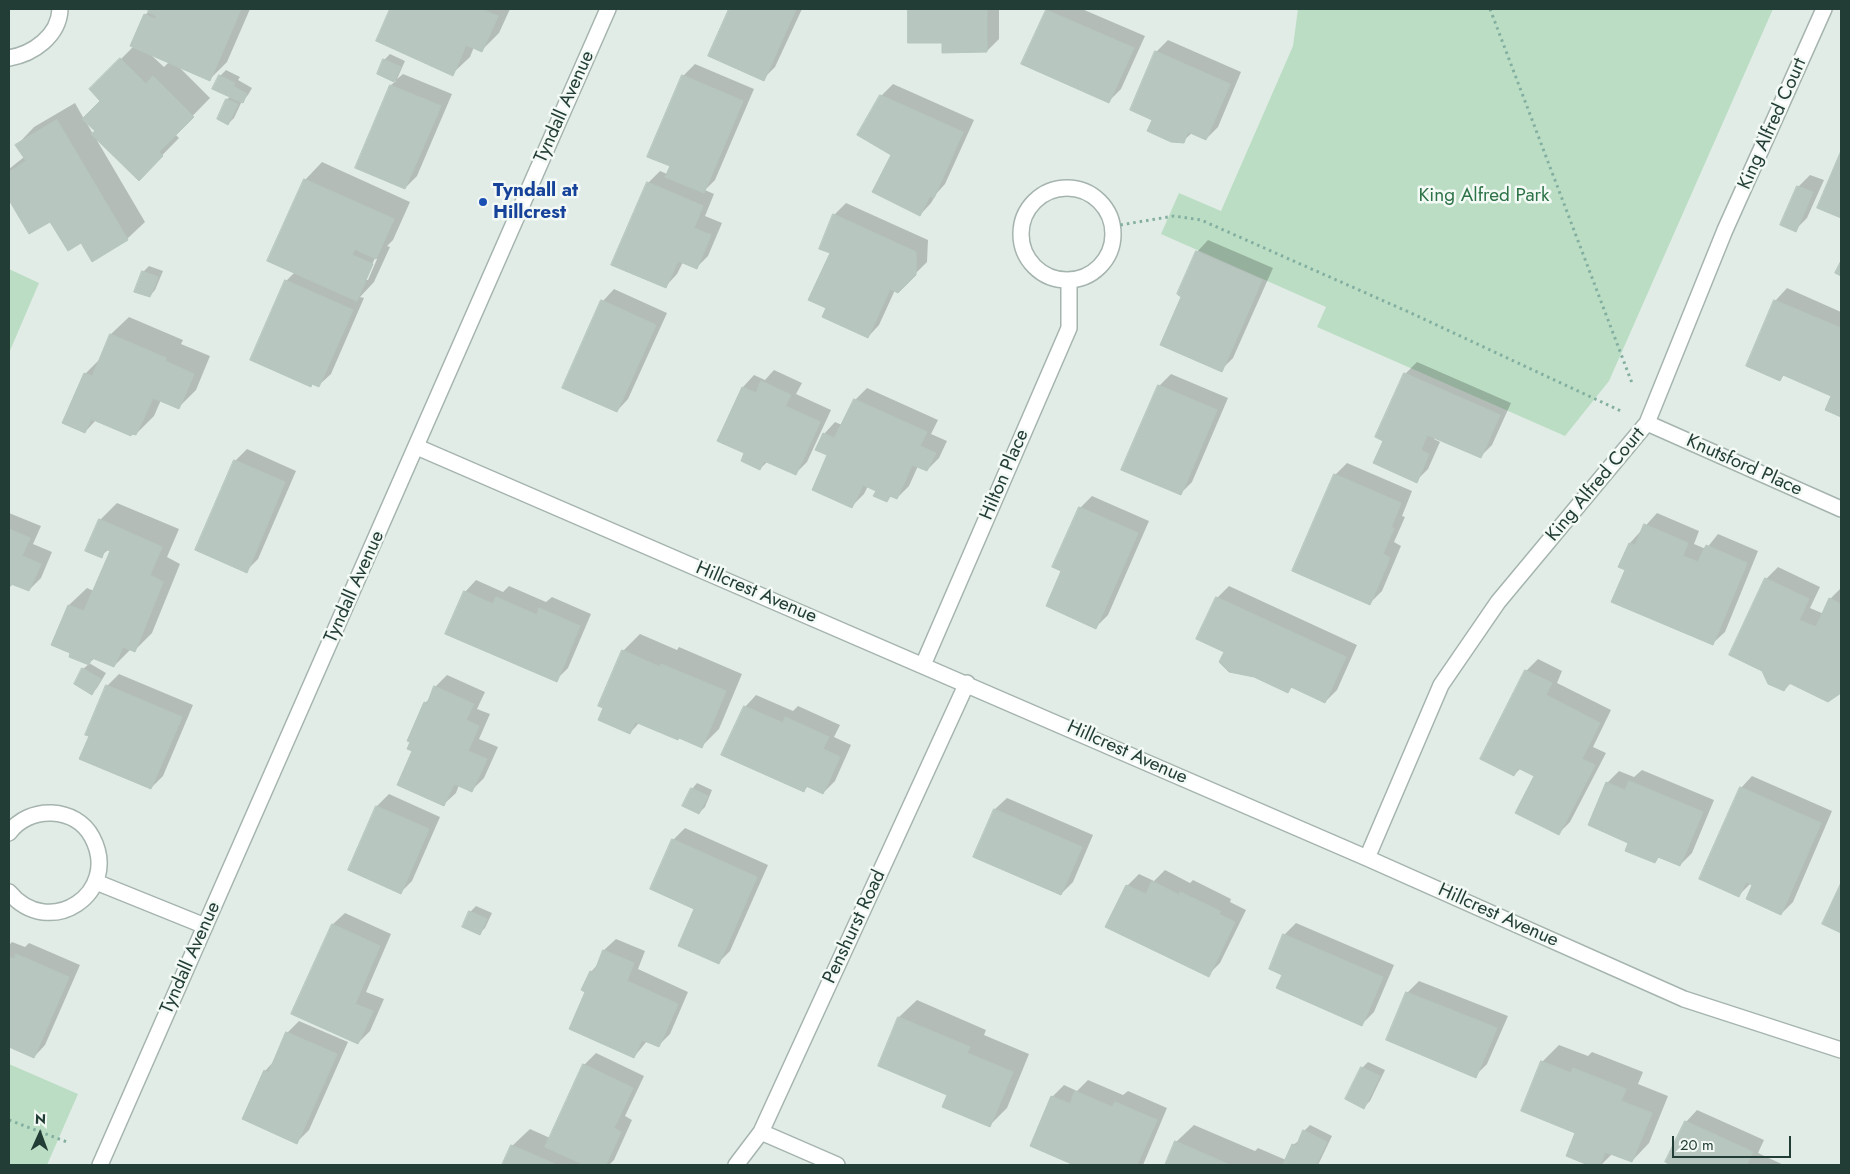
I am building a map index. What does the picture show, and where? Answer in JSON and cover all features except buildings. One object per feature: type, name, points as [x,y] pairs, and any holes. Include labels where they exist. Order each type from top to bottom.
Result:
[{"type":"street","points":[[9,58],[21,56],[38,47],[52,32],[60,9]]},
{"type":"street","name":"Tyndall Avenue","points":[[100,1165],[608,9]]},
{"type":"street","name":"King Alfred Court","points":[[1367,858],[1441,685],[1498,602],[1647,423],[1725,230],[1824,9]]},
{"type":"street","points":[[1072,188],[1086,191],[1099,200],[1109,212],[1114,226],[1114,242],[1108,257],[1098,269],[1085,277],[1069,281],[1054,279],[1040,273],[1029,262],[1022,248],[1020,233],[1023,218],[1031,204],[1042,194],[1056,189],[1072,188]]},
{"type":"street","name":"Hilton Place","points":[[923,665],[1069,328],[1069,281]]},
{"type":"street","name":"Knutsford Place","points":[[1647,423],[1841,509]]},
{"type":"street","name":"Hillcrest Avenue","points":[[416,447],[966,683],[1684,999],[1841,1050]]},
{"type":"street","name":"Penshurst Road","points":[[736,1165],[761,1132],[966,683]]},
{"type":"street","points":[[9,833],[13,827],[27,817],[44,812],[61,814],[78,820],[90,832],[98,848],[100,865],[96,882],[88,896],[75,906],[61,912],[44,913],[29,909],[15,900],[9,892]]},
{"type":"street","points":[[96,882],[205,926]]},
{"type":"street","points":[[761,1132],[837,1165]]},
{"type":"path","points":[[1490,9],[1647,423]]},
{"type":"path","points":[[1114,226],[1174,216],[1202,220],[1411,313],[1647,423]]},
{"type":"path","points":[[9,1120],[67,1142]]},
{"type":"green space","name":"King Alfred Park","points":[[1298,9],[1773,9],[1609,381],[1565,436],[1317,327],[1326,307],[1161,234],[1179,193],[1221,211],[1293,46]]},
{"type":"green space","points":[[9,269],[39,283],[9,353]]},
{"type":"green space","points":[[9,1064],[78,1094],[47,1165],[9,1165]]},
{"type":"place","name":"Tyndall at Hillcrest","points":[[483,202]]}]
